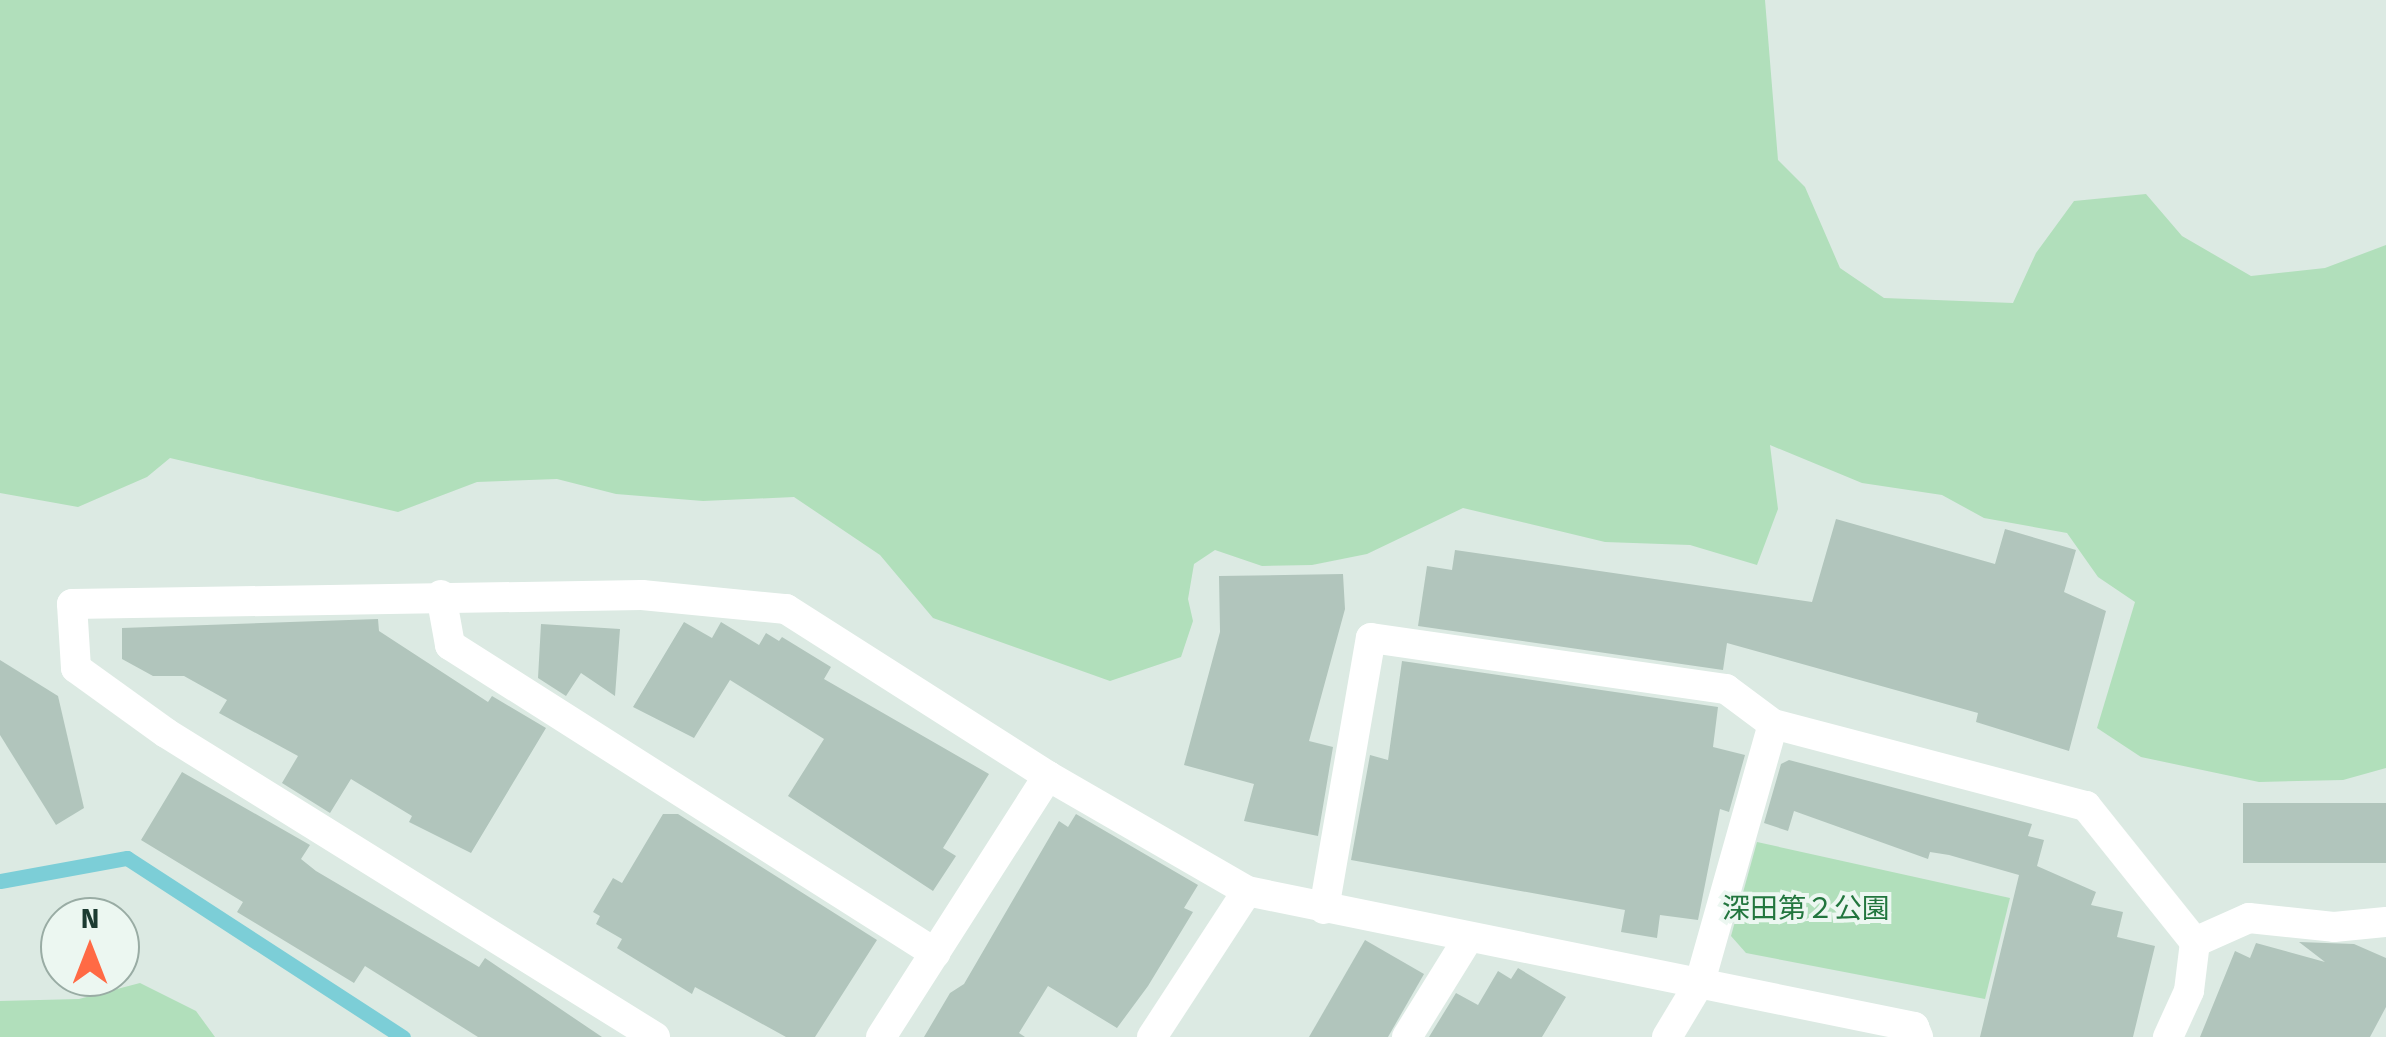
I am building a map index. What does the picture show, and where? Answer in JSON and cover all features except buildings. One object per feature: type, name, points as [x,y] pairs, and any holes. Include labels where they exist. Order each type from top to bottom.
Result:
[{"type":"street","points":[[440,595],[450,646],[935,953]]},
{"type":"street","points":[[655,1037],[166,733],[76,668],[72,604],[440,595],[642,595],[786,609],[1048,776],[1248,891],[1914,1026],[1918,1037]]},
{"type":"street","points":[[1324,909],[1371,638],[1726,690],[1774,724],[2086,806],[2195,942],[2189,992],[2168,1037]]},
{"type":"street","points":[[1667,1037],[1700,982],[1774,724]]},
{"type":"street","points":[[881,1037],[1048,776]]},
{"type":"street","points":[[1152,1037],[1248,891]]},
{"type":"street","points":[[2195,942],[2249,918],[2334,928],[2386,922]]},
{"type":"street","points":[[1407,1037],[1468,937]]},
{"type":"green space","points":[[0,0],[1765,0],[1778,160],[1805,187],[1840,268],[1884,298],[2013,303],[2036,253],[2074,201],[2146,194],[2182,236],[2251,276],[2325,268],[2386,245],[2386,768],[2343,780],[2259,782],[2141,757],[2097,728],[2135,602],[2098,577],[2067,533],[1984,518],[1942,495],[1862,483],[1770,445],[1778,509],[1757,565],[1690,545],[1605,542],[1463,508],[1367,554],[1312,565],[1262,566],[1215,550],[1194,564],[1188,599],[1193,621],[1181,657],[1110,681],[933,618],[880,555],[794,497],[703,501],[616,494],[557,479],[477,482],[398,512],[170,458],[147,477],[78,507],[0,493]]},
{"type":"green space","name":"深田第２公園","points":[[1757,842],[2010,898],[1985,999],[1746,953],[1731,936]]},
{"type":"green space","points":[[140,983],[196,1011],[215,1037],[0,1037],[0,1001],[140,997]]},
{"type":"waterway","points":[[0,881],[127,858],[403,1037]]}]
